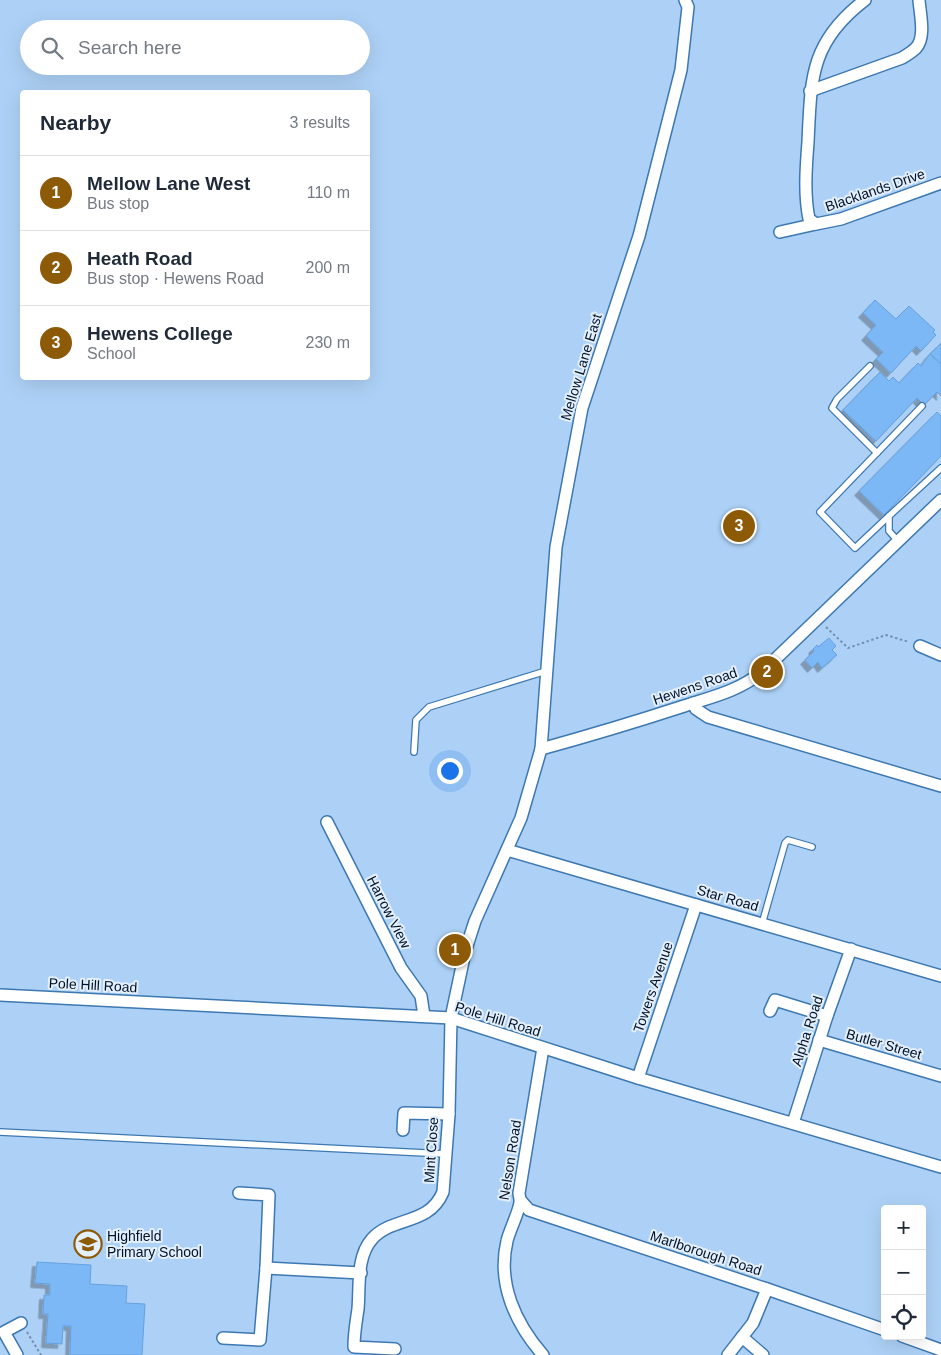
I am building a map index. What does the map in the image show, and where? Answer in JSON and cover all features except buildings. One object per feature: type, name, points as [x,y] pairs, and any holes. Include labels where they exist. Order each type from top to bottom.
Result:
[{"type":"street","name":"Mellow Lane East","points":[[507,850],[521,818],[541,749],[556,547],[582,408],[641,227],[681,70],[688,8],[685,0]]},
{"type":"street","points":[[865,0],[851,11],[833,31],[821,51],[814,68],[810,91],[902,58],[915,50],[920,43],[921,34],[919,0]]},
{"type":"street","name":"Blacklands Drive","points":[[810,91],[806,201],[809,219],[816,224],[841,220],[941,183]]},
{"type":"street","points":[[780,232],[816,224]]},
{"type":"street","name":"Hewens Road","points":[[541,749],[618,728],[748,683],[941,500]]},
{"type":"street","points":[[920,646],[941,656]]},
{"type":"street","points":[[693,703],[696,709],[708,717],[941,786]]},
{"type":"street","name":"Harrow View","points":[[327,822],[401,968],[421,996],[424,1016]]},
{"type":"street","name":"Star Road","points":[[507,850],[940,974]]},
{"type":"street","name":"Mint Close","points":[[395,1349],[354,1348],[354,1326],[358,1312],[362,1261],[365,1250],[376,1235],[383,1230],[422,1215],[436,1204],[440,1198],[445,1182],[449,1114],[451,1018],[465,952],[475,921],[507,850]]},
{"type":"street","name":"Towers Avenue","points":[[638,1078],[696,905]]},
{"type":"street","name":"Alpha Road","points":[[792,1123],[851,949]]},
{"type":"street","name":"Pole Hill Road","points":[[0,995],[451,1018],[638,1078],[941,1167]]},
{"type":"street","points":[[770,1011],[775,1000],[827,1016]]},
{"type":"street","name":"Butler Street","points":[[819,1040],[941,1076]]},
{"type":"street","name":"Nelson Road","points":[[542,1355],[519,1323],[508,1294],[504,1267],[507,1240],[521,1201],[519,1193],[543,1048]]},
{"type":"street","points":[[403,1130],[404,1113],[449,1114]]},
{"type":"street","points":[[223,1338],[260,1340],[266,1268],[269,1195],[239,1193]]},
{"type":"street","name":"Marlborough Road","points":[[521,1201],[529,1210],[881,1329]]},
{"type":"street","points":[[266,1268],[361,1273]]},
{"type":"street","points":[[728,1355],[753,1322],[767,1289]]},
{"type":"street","points":[[17,1355],[4,1332],[21,1322]]},
{"type":"street","points":[[742,1337],[763,1355]]},
{"type":"street","points":[[914,1340],[941,1349]]},
{"type":"lane","points":[[870,366],[837,399],[832,408],[877,454]]},
{"type":"lane","points":[[922,406],[820,512],[855,548],[941,468]]},
{"type":"lane","points":[[889,516],[888,531],[898,541]]},
{"type":"lane","points":[[414,752],[416,720],[429,707],[546,671]]},
{"type":"lane","points":[[762,924],[785,843],[788,840],[812,847]]},
{"type":"lane","points":[[0,1132],[446,1154]]},
{"type":"path","points":[[817,619],[848,648],[886,635],[920,646]]},
{"type":"path","points":[[21,1322],[41,1355]]},
{"type":"place","name":"Hewens College","points":[[739,526]]},
{"type":"place","name":"Heath Road","points":[[767,672]]},
{"type":"place","name":"Mellow Lane West","points":[[455,950]]},
{"type":"place","name":"Highfield Primary School","points":[[88,1244]]}]
